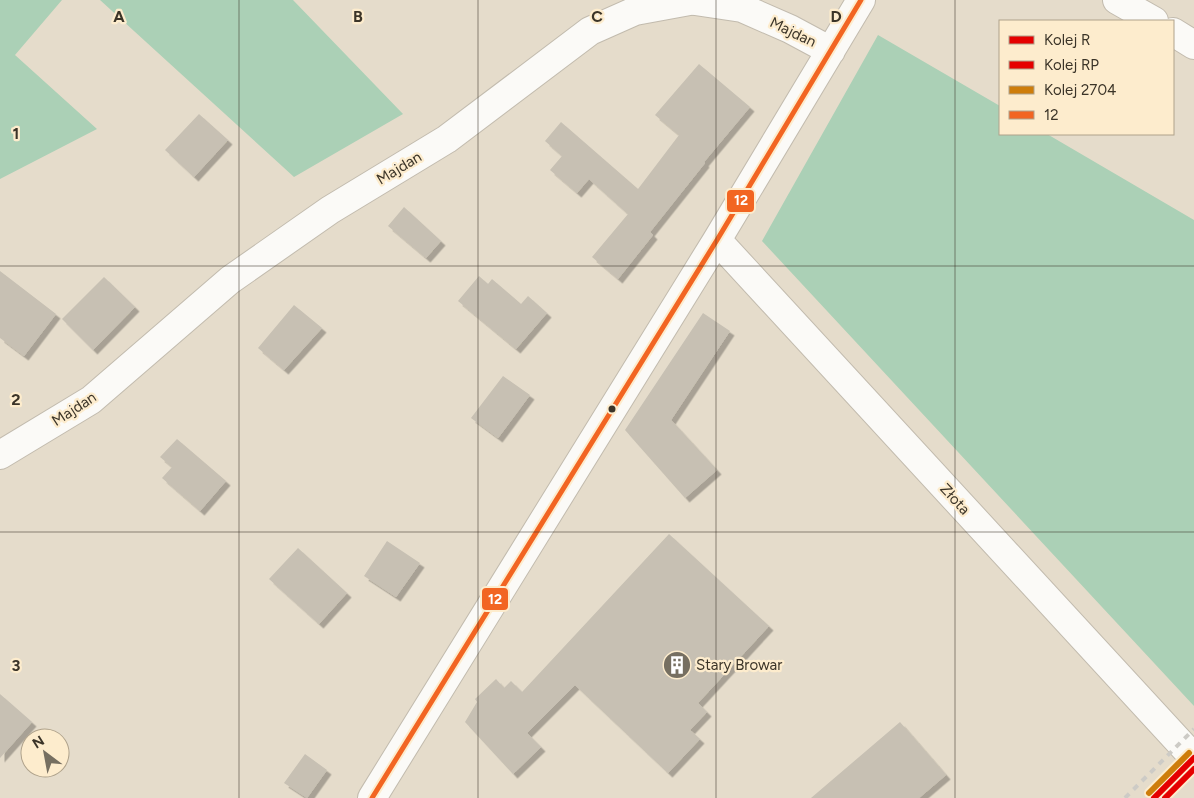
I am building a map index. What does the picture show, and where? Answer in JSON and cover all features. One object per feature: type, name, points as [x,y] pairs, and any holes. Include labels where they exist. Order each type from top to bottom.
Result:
[{"type":"street","name":"Majdan","points":[[0,455],[91,400],[230,280],[330,210],[447,139],[590,31],[635,11],[664,4],[695,0],[742,8],[754,6],[790,29],[831,51]]},
{"type":"street","points":[[372,798],[717,240],[861,0]]},
{"type":"street","points":[[1117,0],[1152,20]]},
{"type":"street","points":[[1174,33],[1194,45]]},
{"type":"street","name":"Złota","points":[[717,240],[1194,758]]},
{"type":"green space","points":[[0,0],[62,0],[15,55],[97,129],[0,179]]},
{"type":"green space","points":[[100,0],[293,0],[403,114],[294,177]]},
{"type":"green space","points":[[878,35],[999,105],[999,135],[1049,135],[1194,220],[1194,706],[762,241]]},
{"type":"building","points":[[699,64],[750,107],[704,162],[650,232],[653,235],[618,279],[592,257],[628,214],[589,179],[577,193],[550,170],[562,156],[545,141],[561,122],[638,189],[679,135],[655,115]]},
{"type":"building","points":[[199,114],[228,140],[194,177],[165,150]]},
{"type":"building","points":[[404,207],[441,241],[426,258],[388,226]]},
{"type":"building","points":[[0,271],[56,314],[24,356],[0,338]]},
{"type":"building","points":[[479,276],[488,284],[492,279],[521,304],[528,296],[547,313],[516,349],[458,301]]},
{"type":"building","points":[[104,277],[135,307],[93,350],[62,319]]},
{"type":"building","points":[[294,305],[322,328],[284,370],[258,348]]},
{"type":"building","points":[[703,313],[730,331],[671,420],[717,470],[685,498],[625,430]]},
{"type":"building","points":[[503,376],[530,395],[498,438],[471,418]]},
{"type":"building","points":[[177,439],[226,481],[200,511],[162,478],[172,467],[160,457]]},
{"type":"building","points":[[669,534],[769,626],[698,703],[707,712],[690,730],[700,739],[668,773],[575,685],[527,733],[541,747],[513,774],[465,722],[477,702],[475,699],[496,679],[504,688],[511,681],[522,692]]},
{"type":"building","points":[[387,541],[420,563],[396,597],[364,576]]},
{"type":"building","points":[[298,548],[347,593],[319,624],[269,579]]},
{"type":"building","points":[[0,694],[32,722],[27,728],[20,728],[20,736],[0,758]]},
{"type":"building","points":[[900,722],[946,775],[919,798],[811,798]]},
{"type":"building","points":[[305,754],[327,770],[307,798],[284,783]]},
{"type":"railway","points":[[1125,798],[1194,729]]},
{"type":"rail line","name":"2704","points":[[1149,793],[1189,753]]},
{"type":"rail line","name":"R","points":[[1154,798],[1194,758]]},
{"type":"rail line","name":"RP","points":[[1165,798],[1194,769]]},
{"type":"transit line","name":"12","points":[[372,798],[717,240],[861,0]]},
{"type":"place","name":"Stary Browar","points":[[677,665]]}]
